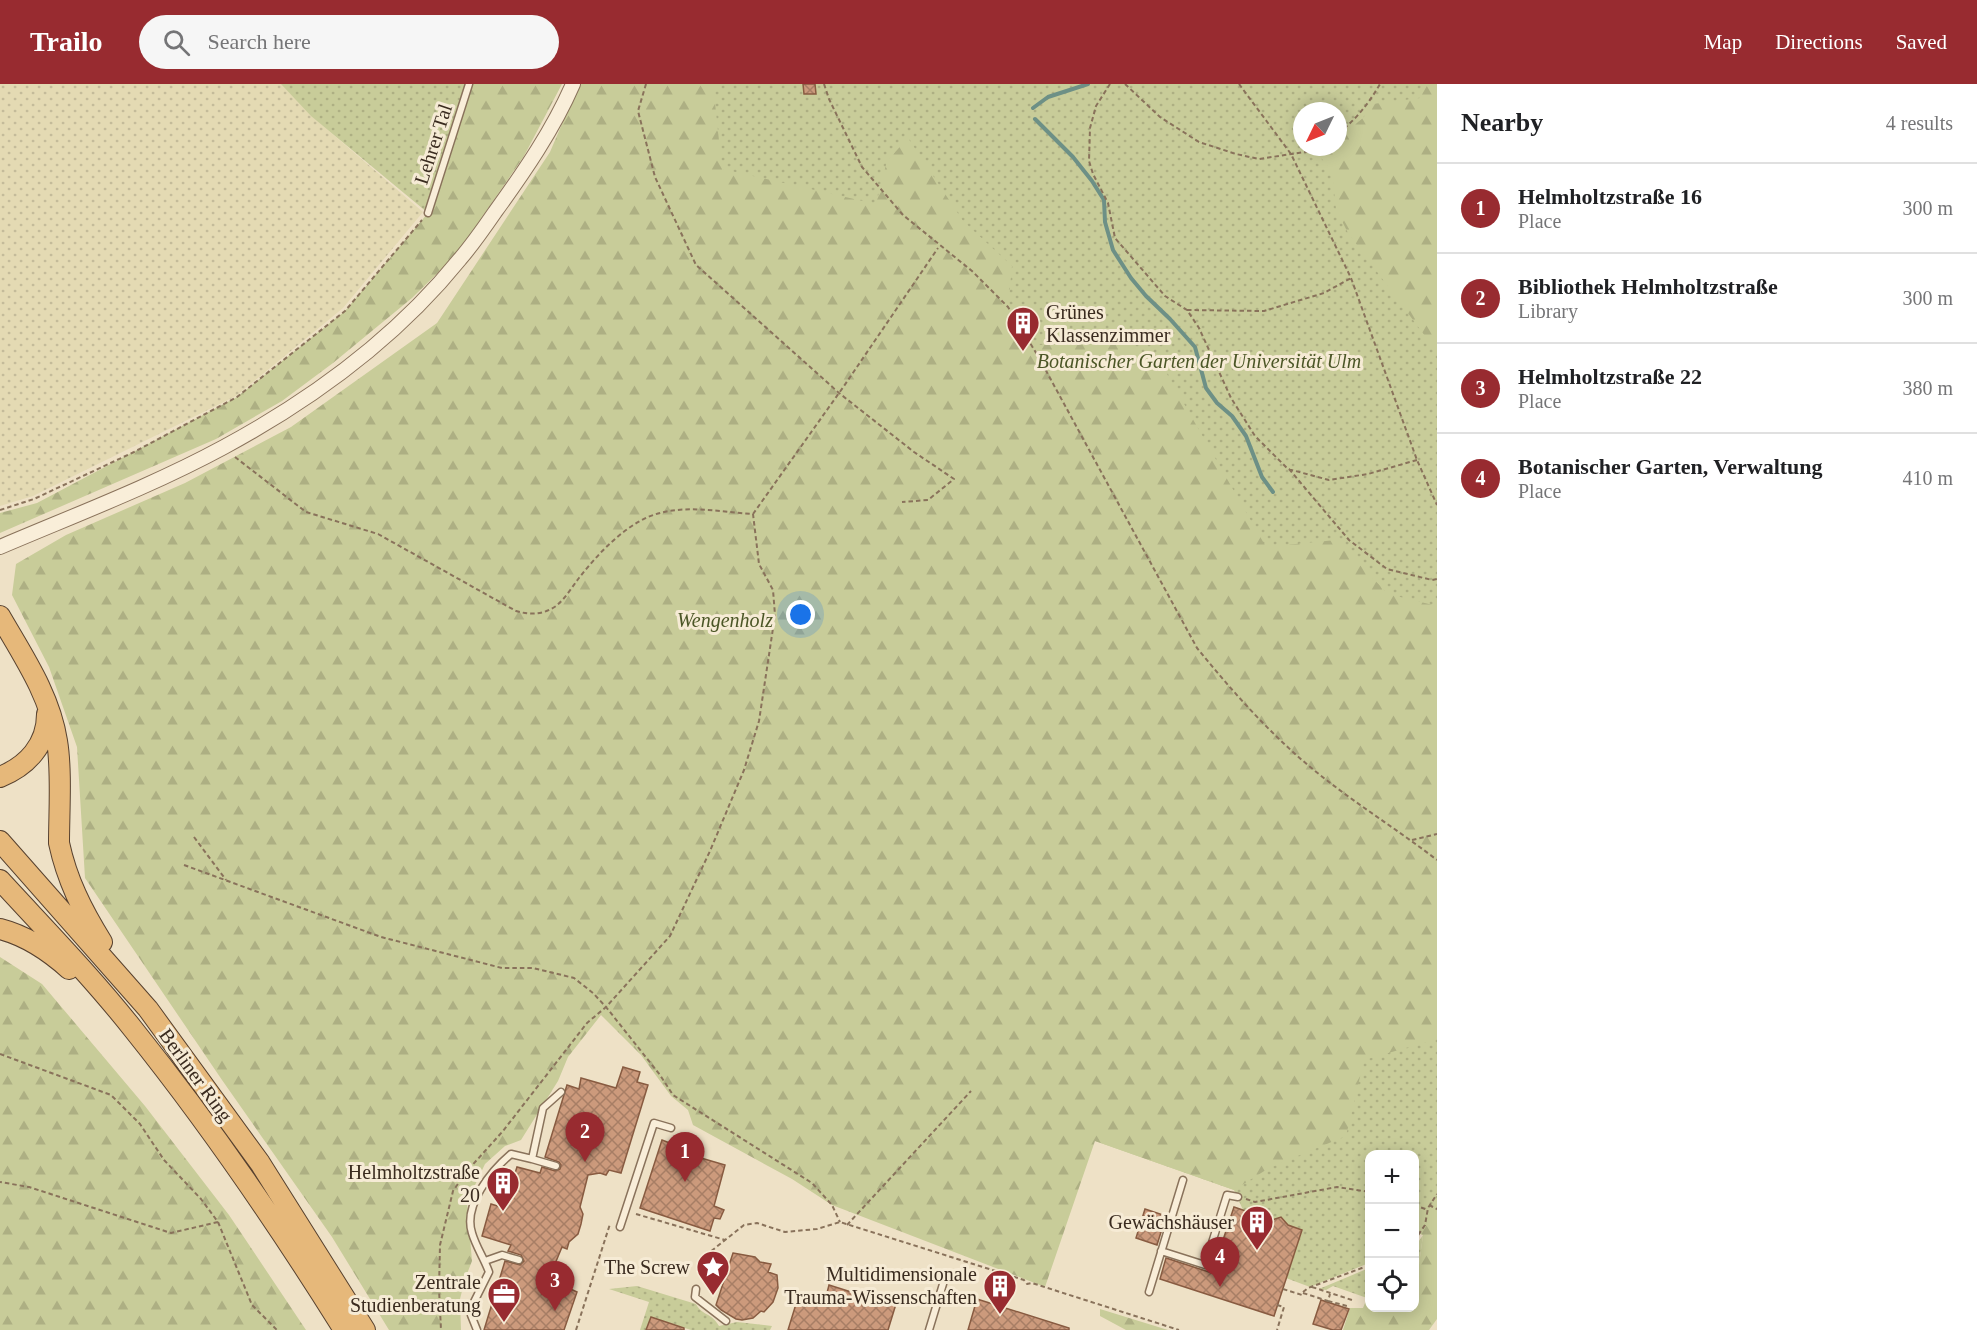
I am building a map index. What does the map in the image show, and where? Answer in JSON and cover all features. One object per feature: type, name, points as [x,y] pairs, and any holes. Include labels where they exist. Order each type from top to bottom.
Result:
[{"type":"highway","points":[[0,616],[40,686],[57,741],[59,843],[73,892],[89,921],[148,1009]]},
{"type":"highway","points":[[0,777],[23,765],[34,753],[45,732],[47,705]]},
{"type":"highway","name":"Berliner Ring","points":[[0,841],[148,1009],[260,1163],[365,1330]]},
{"type":"highway","name":"Berliner Ring","points":[[0,880],[68,952],[133,1028],[244,1177],[344,1330]]},
{"type":"highway","points":[[0,929],[30,940],[53,955],[133,1028]]},
{"type":"street","points":[[0,547],[160,478],[224,447],[290,409],[364,354],[416,308],[460,260],[524,172],[565,103],[573,84]]},
{"type":"lane","name":"Lehrer Tal","points":[[428,213],[469,84]]},
{"type":"lane","points":[[532,1159],[543,1108],[561,1092]]},
{"type":"lane","points":[[620,1227],[654,1123],[671,1128]]},
{"type":"lane","points":[[477,1330],[471,1315],[474,1302],[489,1272],[471,1232],[469,1217],[486,1179],[511,1154],[556,1166]]},
{"type":"lane","points":[[1149,1292],[1183,1180]]},
{"type":"lane","points":[[1161,1251],[1205,1266],[1227,1195],[1238,1197]]},
{"type":"lane","points":[[485,1261],[502,1255],[519,1260]]},
{"type":"lane","points":[[929,1330],[943,1284]]},
{"type":"lane","points":[[696,1289],[694,1297],[726,1321]]},
{"type":"path","points":[[646,84],[638,111],[655,177],[696,265],[839,393],[914,453],[954,479],[928,500],[902,502]]},
{"type":"path","points":[[824,84],[862,167],[903,215],[972,272],[1008,307],[1038,356],[1197,648],[1230,688],[1285,744],[1328,782],[1437,860]]},
{"type":"path","points":[[1110,84],[1096,106],[1090,128],[1089,161],[1108,203],[1115,238],[1165,296],[1187,310],[1199,328],[1231,398],[1255,436],[1288,468],[1349,540],[1387,569],[1432,580],[1437,579]]},
{"type":"path","points":[[1125,84],[1160,117],[1199,142],[1259,159],[1291,153]]},
{"type":"path","points":[[1239,84],[1291,153],[1351,278],[1417,460],[1437,505]]},
{"type":"path","points":[[1347,127],[1369,103],[1380,84]]},
{"type":"path","points":[[0,510],[34,499],[104,466],[237,397],[345,311],[428,213]]},
{"type":"path","points":[[606,1006],[670,936],[740,780],[759,720],[776,615],[773,590],[759,564],[753,514],[939,246]]},
{"type":"path","points":[[1187,310],[1264,311],[1324,293],[1351,278]]},
{"type":"path","points":[[224,447],[306,512],[378,534],[516,611],[530,615],[556,606],[593,560],[622,534],[646,518],[668,510],[698,508],[717,512],[753,514]]},
{"type":"path","points":[[1288,468],[1329,480],[1368,474],[1417,460]]},
{"type":"path","points":[[1412,840],[1437,834]]},
{"type":"path","points":[[194,837],[227,881]]},
{"type":"path","points":[[184,865],[381,937],[502,968],[533,968],[574,978],[606,1006],[673,1095],[812,1183],[832,1205],[840,1222]]},
{"type":"path","points":[[0,1054],[111,1095],[140,1124],[164,1160],[201,1199],[218,1222],[252,1305],[277,1330]]},
{"type":"path","points":[[847,1225],[971,1091]]},
{"type":"path","points":[[0,1182],[29,1187],[171,1233],[218,1222]]},
{"type":"path","points":[[1238,1197],[1255,1202],[1337,1187],[1365,1191]]},
{"type":"path","points":[[1419,1234],[1425,1226],[1428,1210],[1437,1194]]},
{"type":"path","points":[[1430,1205],[1437,1209]]},
{"type":"path","points":[[1419,1207],[1428,1210]]},
{"type":"path","points":[[576,1330],[613,1215],[622,1219],[629,1212],[725,1240]]},
{"type":"path","points":[[706,1257],[744,1225],[757,1223],[785,1232],[817,1229],[840,1222],[1024,1280],[1027,1284],[1032,1282],[1179,1330]]},
{"type":"path","points":[[1303,1293],[1311,1287],[1365,1267]]},
{"type":"path","points":[[1311,1287],[1352,1300]]},
{"type":"path","points":[[1283,1289],[1347,1306]]},
{"type":"path","points":[[1328,1300],[1330,1293]]},
{"type":"path","points":[[1277,1305],[1284,1307],[1277,1330]]},
{"type":"shaded area","points":[[0,84],[283,84],[314,118],[423,212],[343,308],[236,396],[33,496],[0,506]]},
{"type":"green space","points":[[281,84],[469,84],[428,213],[311,116]]},
{"type":"green space","points":[[469,84],[562,84],[524,156],[456,255],[412,298],[333,363],[282,401],[216,439],[0,533],[0,513],[37,503],[237,397],[345,311],[428,213]]},
{"type":"green space","name":"Wengenholz","points":[[579,84],[713,84],[722,169],[876,204],[887,161],[908,138],[963,221],[1012,266],[1008,307],[1035,345],[1130,344],[1163,367],[1266,547],[1336,540],[1388,594],[1437,606],[1437,1039],[1364,1060],[1346,1136],[1269,1168],[1234,1190],[1095,1141],[1045,1287],[832,1205],[792,1179],[693,1125],[688,1110],[671,1096],[641,1055],[601,1015],[568,1057],[558,1081],[521,1140],[505,1146],[485,1164],[467,1202],[472,1261],[460,1299],[461,1330],[389,1330],[332,1237],[85,878],[77,747],[49,667],[12,595],[16,564],[66,535],[185,483],[291,427],[437,323],[550,152]]},
{"type":"green space","name":"Botanischer Garten der Universität Ulm","points":[[654,84],[1437,84],[1437,1239],[1419,1233],[1419,1150],[1365,1150],[1365,1265],[1310,1287],[1286,1278],[1302,1230],[1288,1225],[1281,1217],[1272,1220],[1243,1210],[1234,1190],[1095,1141],[924,453]]},
{"type":"green space","points":[[1428,84],[1437,84],[1437,352],[1348,233],[1336,209],[1332,172],[1320,156],[1347,156],[1347,131],[1363,118],[1373,104],[1420,98]]},
{"type":"green space","points":[[0,957],[42,984],[145,1106],[229,1215],[306,1330],[0,1330]]},
{"type":"green space","points":[[1432,1208],[1437,1211],[1437,1319],[1429,1330],[1343,1330],[1350,1308],[1363,1308],[1365,1303],[1365,1312],[1419,1312],[1419,1264],[1423,1235],[1419,1233],[1419,1209]]},
{"type":"green space","points":[[1423,1235],[1419,1265],[1419,1241]]},
{"type":"green space","points":[[1365,1270],[1365,1297],[1333,1286],[1326,1290],[1319,1289]]},
{"type":"green space","points":[[637,1286],[696,1304],[719,1326],[737,1322],[772,1326],[770,1330],[691,1330],[651,1317],[646,1330],[640,1330],[649,1302],[609,1289]]},
{"type":"green space","points":[[1100,1309],[1168,1330],[1126,1330],[1100,1316]]},
{"type":"building","points":[[803,84],[815,84],[816,94],[804,94]]},
{"type":"building","points":[[623,1067],[640,1072],[637,1082],[648,1085],[621,1173],[609,1170],[606,1175],[600,1173],[588,1175],[580,1207],[583,1214],[578,1234],[569,1242],[567,1249],[562,1247],[552,1271],[561,1280],[567,1280],[566,1287],[577,1292],[564,1330],[484,1330],[505,1261],[520,1265],[524,1261],[521,1255],[508,1251],[511,1245],[482,1236],[491,1204],[504,1208],[517,1167],[540,1173],[542,1167],[555,1171],[560,1169],[559,1162],[545,1157],[567,1085],[579,1089],[581,1078],[616,1088]]},
{"type":"building","points":[[677,1139],[688,1143],[684,1153],[725,1165],[714,1206],[724,1210],[720,1219],[714,1218],[710,1231],[640,1208],[662,1140],[675,1145]]},
{"type":"building","name":"Gewächshäuser","points":[[1234,1207],[1272,1220],[1281,1217],[1288,1225],[1302,1230],[1274,1316],[1160,1279],[1166,1258],[1212,1273]]},
{"type":"building","points":[[1145,1209],[1166,1216],[1157,1245],[1136,1238]]},
{"type":"building","points":[[733,1253],[755,1257],[760,1262],[771,1264],[768,1272],[777,1275],[778,1288],[773,1302],[764,1312],[761,1311],[753,1318],[736,1319],[716,1305]]},
{"type":"building","points":[[829,1285],[896,1304],[888,1330],[788,1330],[796,1304],[802,1306],[806,1294],[825,1301]]},
{"type":"building","name":"Multidimensionale Trauma-Wissenschaften","points":[[977,1299],[1069,1328],[1069,1330],[968,1330]]},
{"type":"building","points":[[1321,1300],[1349,1309],[1341,1330],[1313,1324]]},
{"type":"building","points":[[651,1317],[684,1328],[684,1330],[646,1330]]},
{"type":"waterway","points":[[1033,108],[1048,97],[1088,84]]},
{"type":"waterway","points":[[1035,119],[1073,157],[1092,181],[1104,200],[1105,222],[1113,250],[1146,296],[1195,347],[1206,388],[1217,403],[1232,416],[1246,436],[1262,477],[1273,492]]},
{"type":"place","name":"Grünes Klassenzimmer","points":[[1023,352]]},
{"type":"place","name":"Bibliothek Helmholtzstraße","points":[[585,1162]]},
{"type":"place","name":"Helmholtzstraße 16","points":[[685,1182]]},
{"type":"place","name":"Helmholtzstraße 20","points":[[503,1212]]},
{"type":"place","name":"Gewächshäuser","points":[[1257,1251]]},
{"type":"place","name":"Botanischer Garten, Verwaltung","points":[[1220,1287]]},
{"type":"place","name":"The Screw","points":[[713,1296]]},
{"type":"place","name":"Helmholtzstraße 22","points":[[555,1311]]},
{"type":"place","name":"Multidimensionale Trauma-Wissenschaften","points":[[1000,1315]]},
{"type":"place","name":"Zentrale Studienberatung","points":[[504,1323]]}]
